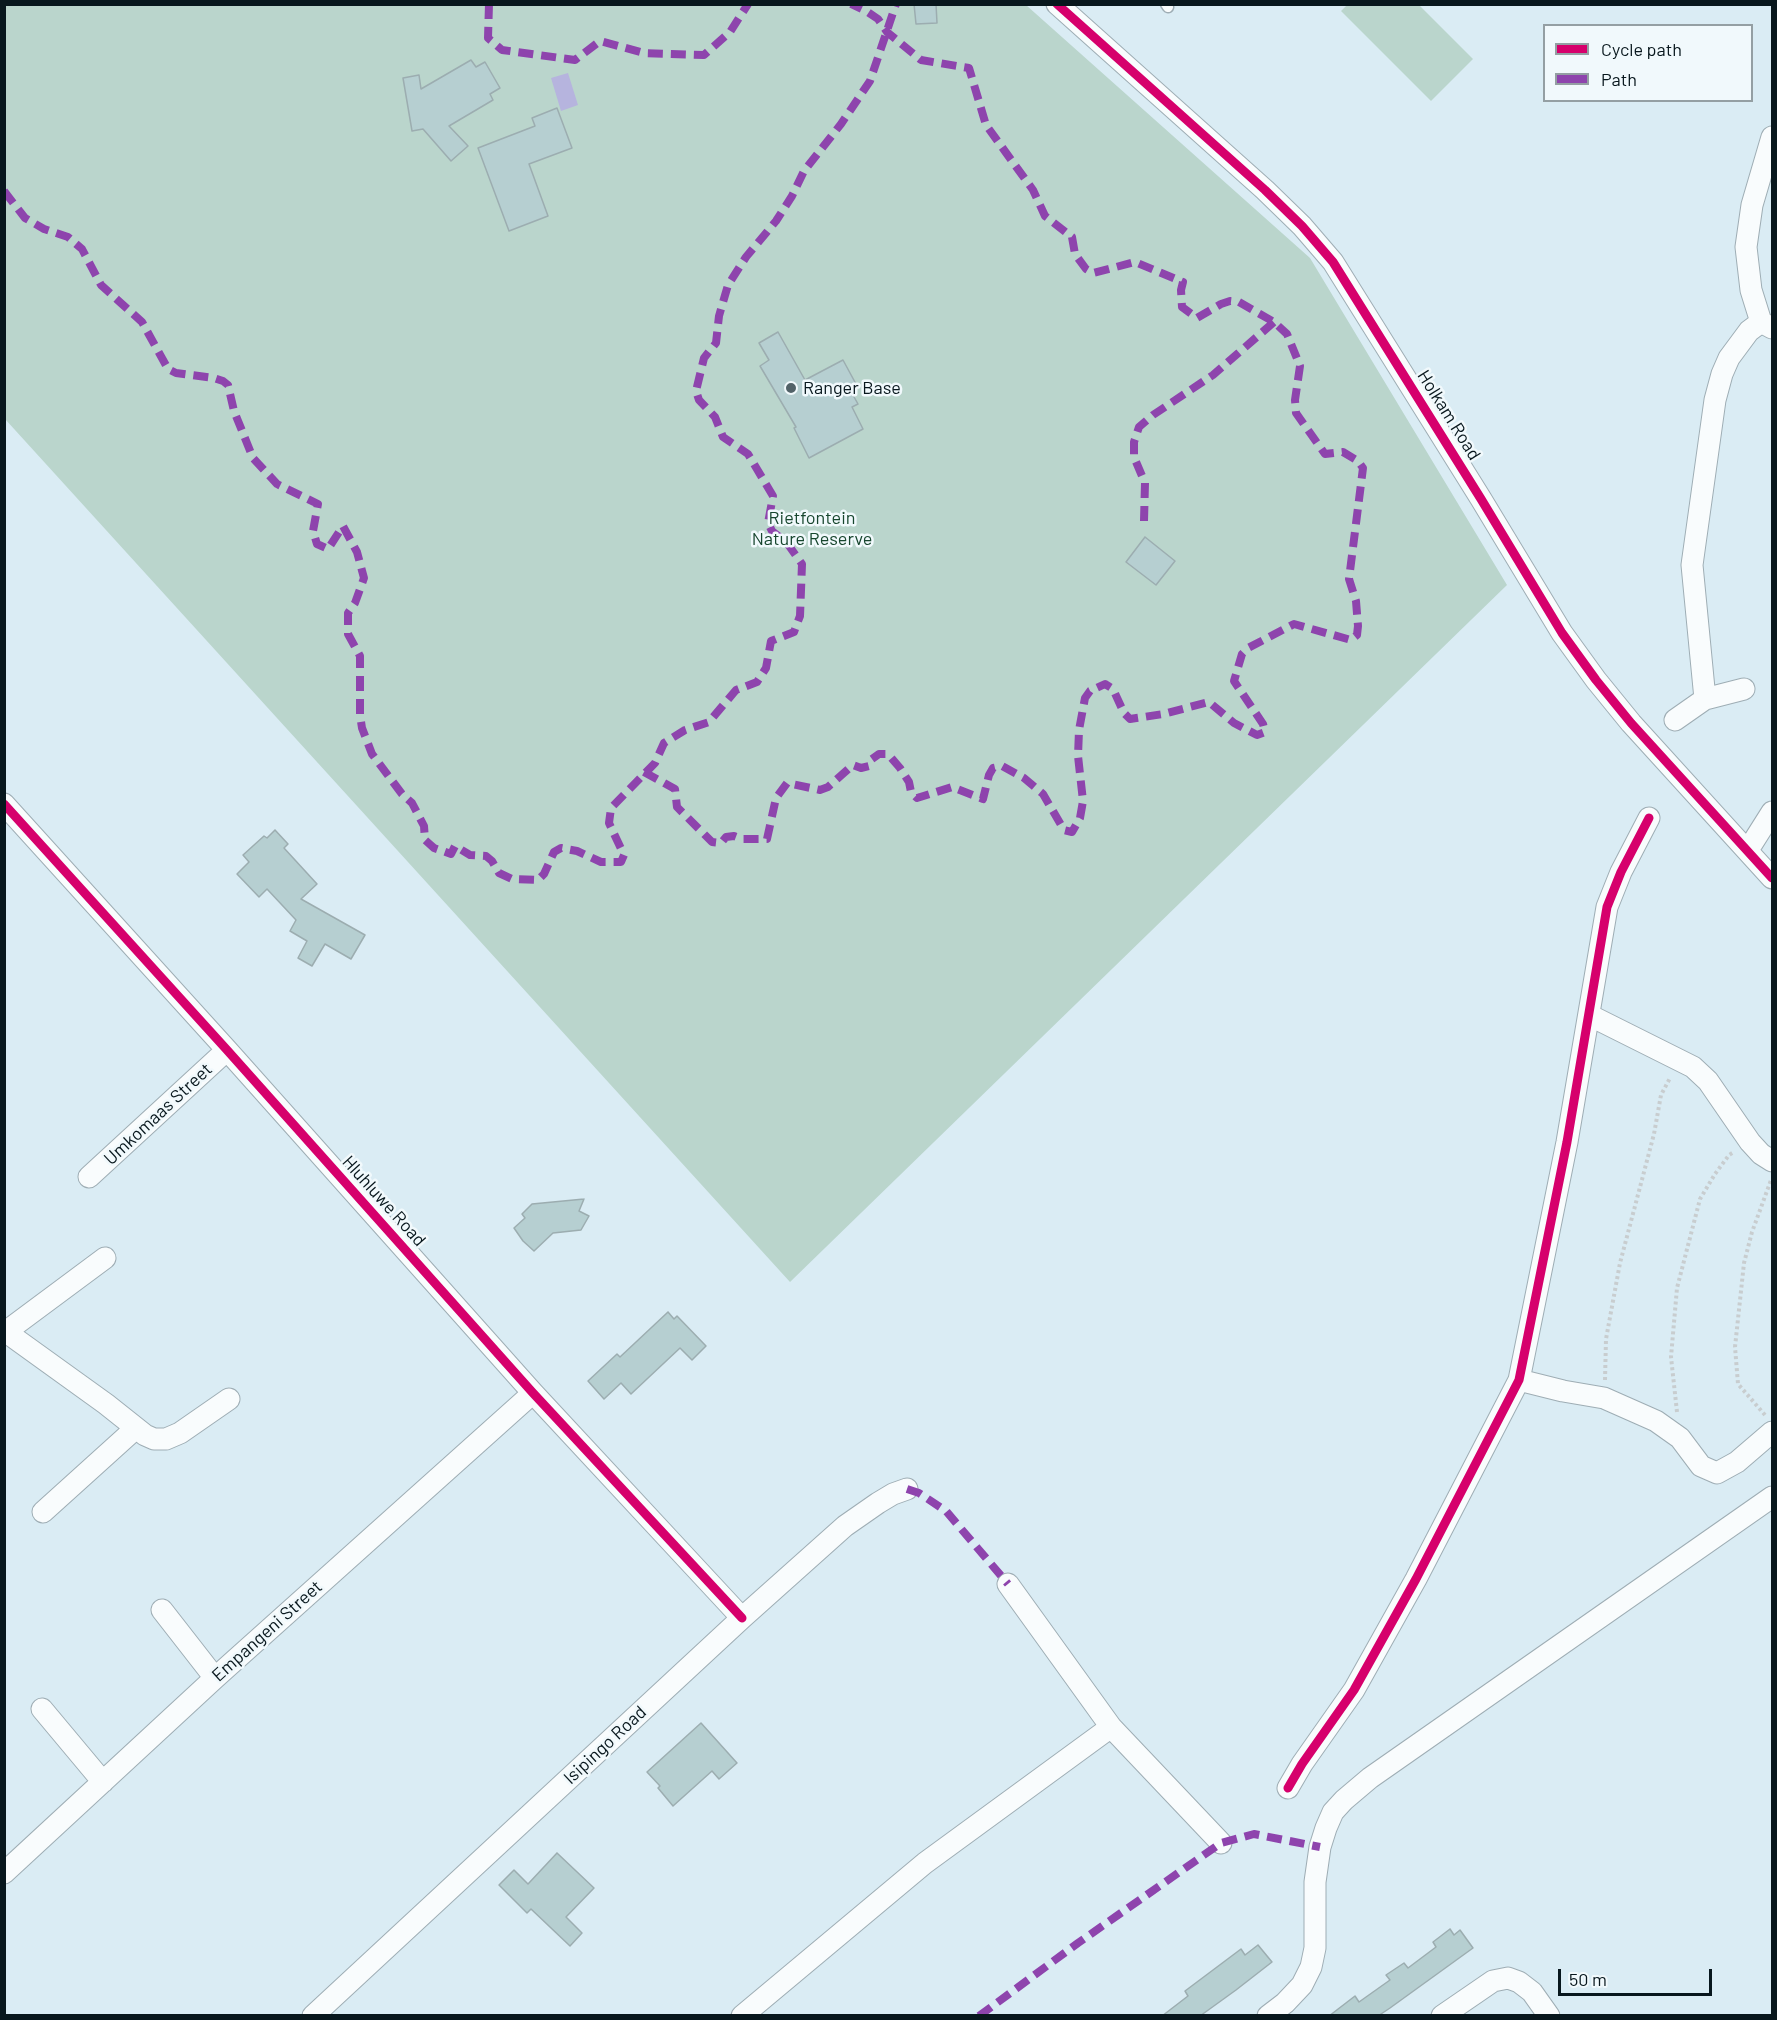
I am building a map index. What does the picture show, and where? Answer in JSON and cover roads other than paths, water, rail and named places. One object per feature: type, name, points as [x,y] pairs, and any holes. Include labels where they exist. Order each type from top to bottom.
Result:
[{"type":"street","name":"Holkam Road","points":[[1057,4],[1265,190],[1302,226],[1333,262],[1562,633],[1631,723],[1773,878]]},
{"type":"street","points":[[1705,699],[1692,565],[1715,400],[1722,374],[1729,358],[1749,331],[1767,325],[1751,290],[1746,248],[1752,205],[1773,137]]},
{"type":"street","points":[[1675,720],[1705,699],[1744,689]]},
{"type":"street","name":"Hluhluwe Road","points":[[4,804],[533,1393],[742,1618]]},
{"type":"street","points":[[1748,850],[1773,812]]},
{"type":"street","points":[[1288,1788],[1354,1690],[1416,1580],[1519,1380],[1567,1142],[1607,907],[1621,872],[1649,818]]},
{"type":"street","points":[[1589,1015],[1694,1067],[1708,1081],[1750,1142],[1761,1154],[1773,1161]]},
{"type":"street","name":"Umkomaas Street","points":[[89,1177],[227,1050]]},
{"type":"street","points":[[105,1258],[5,1333],[154,1439],[166,1439],[180,1433],[229,1399]]},
{"type":"street","points":[[1519,1380],[1604,1398],[1656,1421],[1680,1438],[1701,1466],[1717,1473],[1737,1462],[1773,1432]]},
{"type":"street","name":"Empangeni Street","points":[[4,1873],[215,1677],[533,1393]]},
{"type":"street","points":[[43,1512],[136,1428]]},
{"type":"street","name":"Isipingo Road","points":[[313,2016],[742,1618],[845,1526],[893,1494],[907,1489]]},
{"type":"street","points":[[1268,2016],[1285,2003],[1302,1985],[1311,1967],[1315,1948],[1315,1882],[1320,1847],[1333,1812],[1344,1800],[1370,1778],[1772,1498]]},
{"type":"street","points":[[1008,1584],[1111,1727],[1221,1844]]},
{"type":"street","points":[[162,1610],[215,1677]]},
{"type":"street","points":[[42,1709],[103,1782]]},
{"type":"street","points":[[742,2016],[925,1863],[1111,1727]]},
{"type":"street","points":[[1442,2016],[1493,1981],[1508,1978],[1519,1982],[1532,1992],[1549,2016]]},
{"type":"water","points":[[568,73],[578,105],[561,111],[551,78]]},
{"type":"place","name":"Ranger Base","points":[[791,388]]},
{"type":"park label","name":"Rietfontein Nature Reserve","points":[[812,528]]}]
